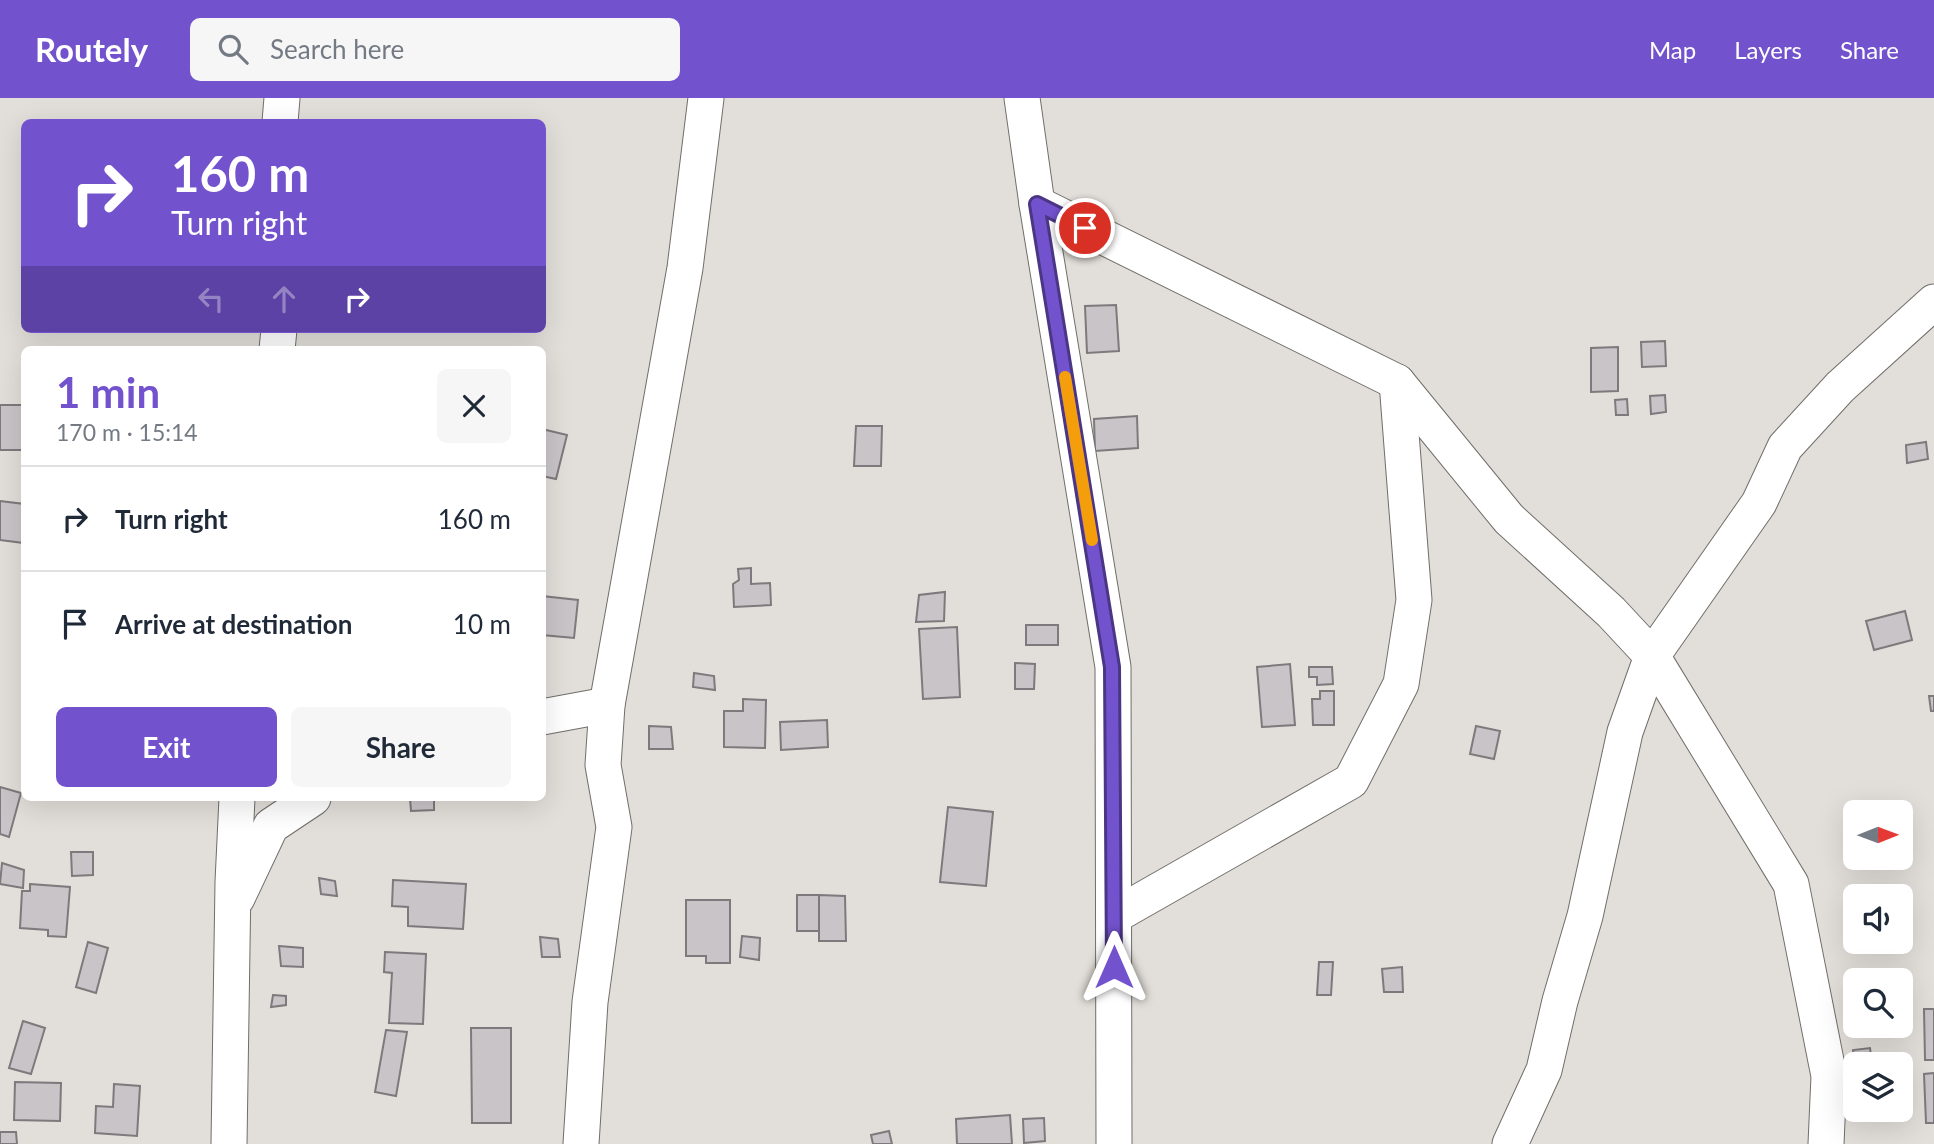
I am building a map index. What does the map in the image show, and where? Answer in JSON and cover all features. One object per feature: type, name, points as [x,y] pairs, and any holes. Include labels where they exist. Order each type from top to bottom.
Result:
[{"type":"street","points":[[280,119],[282,98]]},
{"type":"street","points":[[581,1144],[590,1002],[614,827],[603,765],[607,705],[685,268],[706,98]]},
{"type":"street","points":[[1022,98],[1112,667],[1114,1144]]},
{"type":"street","points":[[1037,204],[1397,382],[1509,519],[1611,612],[1652,656],[1791,884],[1829,1076],[1826,1144]]},
{"type":"street","points":[[1510,1144],[1544,1070],[1560,1001],[1585,915],[1625,732],[1652,656],[1759,503],[1785,447],[1840,387],[1934,302]]},
{"type":"street","points":[[1114,916],[1351,781],[1401,684],[1414,600],[1397,382]]},
{"type":"street","points":[[546,716],[607,705]]},
{"type":"street","points":[[231,1048],[237,801]]},
{"type":"street","points":[[229,1144],[234,903],[271,826],[308,801]]},
{"type":"building","points":[[1116,305],[1119,351],[1087,353],[1085,306]]},
{"type":"building","points":[[1665,341],[1666,366],[1642,367],[1641,342]]},
{"type":"building","points":[[1618,347],[1618,391],[1591,392],[1591,348]]},
{"type":"building","points":[[1665,395],[1666,412],[1651,414],[1650,396]]},
{"type":"building","points":[[1627,399],[1628,415],[1616,415],[1615,400]]},
{"type":"building","points":[[0,405],[21,405],[21,450],[0,450]]},
{"type":"building","points":[[1137,416],[1138,448],[1095,451],[1094,419]]},
{"type":"building","points":[[856,426],[882,426],[881,466],[854,466]]},
{"type":"building","points":[[546,430],[567,435],[556,479],[546,477]]},
{"type":"building","points":[[1926,442],[1928,459],[1907,463],[1906,445]]},
{"type":"building","points":[[0,501],[21,504],[21,543],[0,540]]},
{"type":"building","points":[[751,568],[751,584],[770,583],[771,605],[734,607],[733,584],[739,580],[738,569]]},
{"type":"building","points":[[945,592],[944,621],[916,622],[919,595]]},
{"type":"building","points":[[546,596],[578,600],[574,638],[546,635]]},
{"type":"building","points":[[1905,611],[1912,640],[1874,650],[1866,621]]},
{"type":"building","points":[[1026,625],[1058,625],[1058,645],[1026,645]]},
{"type":"building","points":[[957,627],[960,697],[923,699],[919,629]]},
{"type":"building","points":[[1015,663],[1035,664],[1034,689],[1015,689]]},
{"type":"building","points":[[1290,664],[1295,725],[1262,727],[1257,667]]},
{"type":"building","points":[[1309,667],[1332,667],[1333,684],[1317,685],[1317,677],[1309,677]]},
{"type":"building","points":[[694,673],[714,676],[715,690],[693,687]]},
{"type":"building","points":[[1320,691],[1334,691],[1334,725],[1313,725],[1312,699],[1320,699]]},
{"type":"building","points":[[1929,696],[1934,696],[1934,711],[1931,711]]},
{"type":"building","points":[[743,699],[766,700],[765,748],[724,747],[724,711],[743,711]]},
{"type":"building","points":[[827,720],[828,747],[781,750],[780,722]]},
{"type":"building","points":[[649,726],[671,727],[673,749],[649,749]]},
{"type":"building","points":[[1476,726],[1500,731],[1494,759],[1470,754]]},
{"type":"building","points":[[0,787],[21,793],[9,837],[0,834]]},
{"type":"building","points":[[410,801],[434,801],[434,810],[411,811]]},
{"type":"building","points":[[948,807],[993,812],[986,886],[940,882]]},
{"type":"building","points":[[71,852],[93,852],[93,875],[72,876]]},
{"type":"building","points":[[2,863],[24,870],[23,888],[0,884]]},
{"type":"building","points":[[319,878],[335,881],[337,896],[321,894]]},
{"type":"building","points":[[393,880],[466,884],[463,929],[408,926],[408,907],[392,906]]},
{"type":"building","points":[[30,884],[70,887],[66,937],[48,936],[48,930],[20,928],[22,891],[30,891]]},
{"type":"building","points":[[797,895],[819,895],[819,931],[797,931]]},
{"type":"building","points":[[819,895],[845,896],[846,941],[819,941]]},
{"type":"building","points":[[686,900],[730,900],[730,963],[706,963],[706,956],[686,956]]},
{"type":"building","points":[[742,936],[760,938],[759,960],[740,957]]},
{"type":"building","points":[[540,937],[558,939],[560,957],[542,957]]},
{"type":"building","points":[[88,942],[108,948],[96,993],[76,987]]},
{"type":"building","points":[[279,946],[303,948],[303,967],[281,966]]},
{"type":"building","points":[[385,952],[426,954],[423,1024],[389,1023],[392,973],[384,972]]},
{"type":"building","points":[[1319,962],[1333,962],[1331,995],[1317,995]]},
{"type":"building","points":[[1402,967],[1403,992],[1384,992],[1382,969]]},
{"type":"building","points":[[273,995],[286,996],[286,1005],[271,1007]]},
{"type":"building","points":[[1924,1009],[1934,1009],[1934,1060],[1925,1060]]},
{"type":"building","points":[[23,1021],[45,1028],[31,1074],[9,1068]]},
{"type":"building","points":[[471,1028],[511,1028],[511,1123],[472,1123]]},
{"type":"building","points":[[386,1030],[407,1032],[396,1096],[375,1092]]},
{"type":"building","points":[[1870,1048],[1870,1052],[1853,1052]]},
{"type":"building","points":[[1934,1073],[1934,1123],[1926,1123],[1924,1074]]},
{"type":"building","points":[[15,1082],[61,1083],[60,1121],[14,1120]]},
{"type":"building","points":[[114,1084],[140,1086],[137,1136],[95,1133],[96,1106],[113,1107]]},
{"type":"building","points":[[1010,1115],[1012,1144],[957,1144],[956,1119]]},
{"type":"building","points":[[1044,1118],[1045,1141],[1024,1143],[1023,1119]]},
{"type":"building","points":[[889,1131],[892,1144],[873,1144],[871,1135]]},
{"type":"building","points":[[0,1132],[16,1132],[17,1144],[0,1144]]},
{"type":"slow traffic","points":[[1065,377],[1092,540]]},
{"type":"route","points":[[1085,228],[1037,204],[1112,667],[1114,967]]}]
